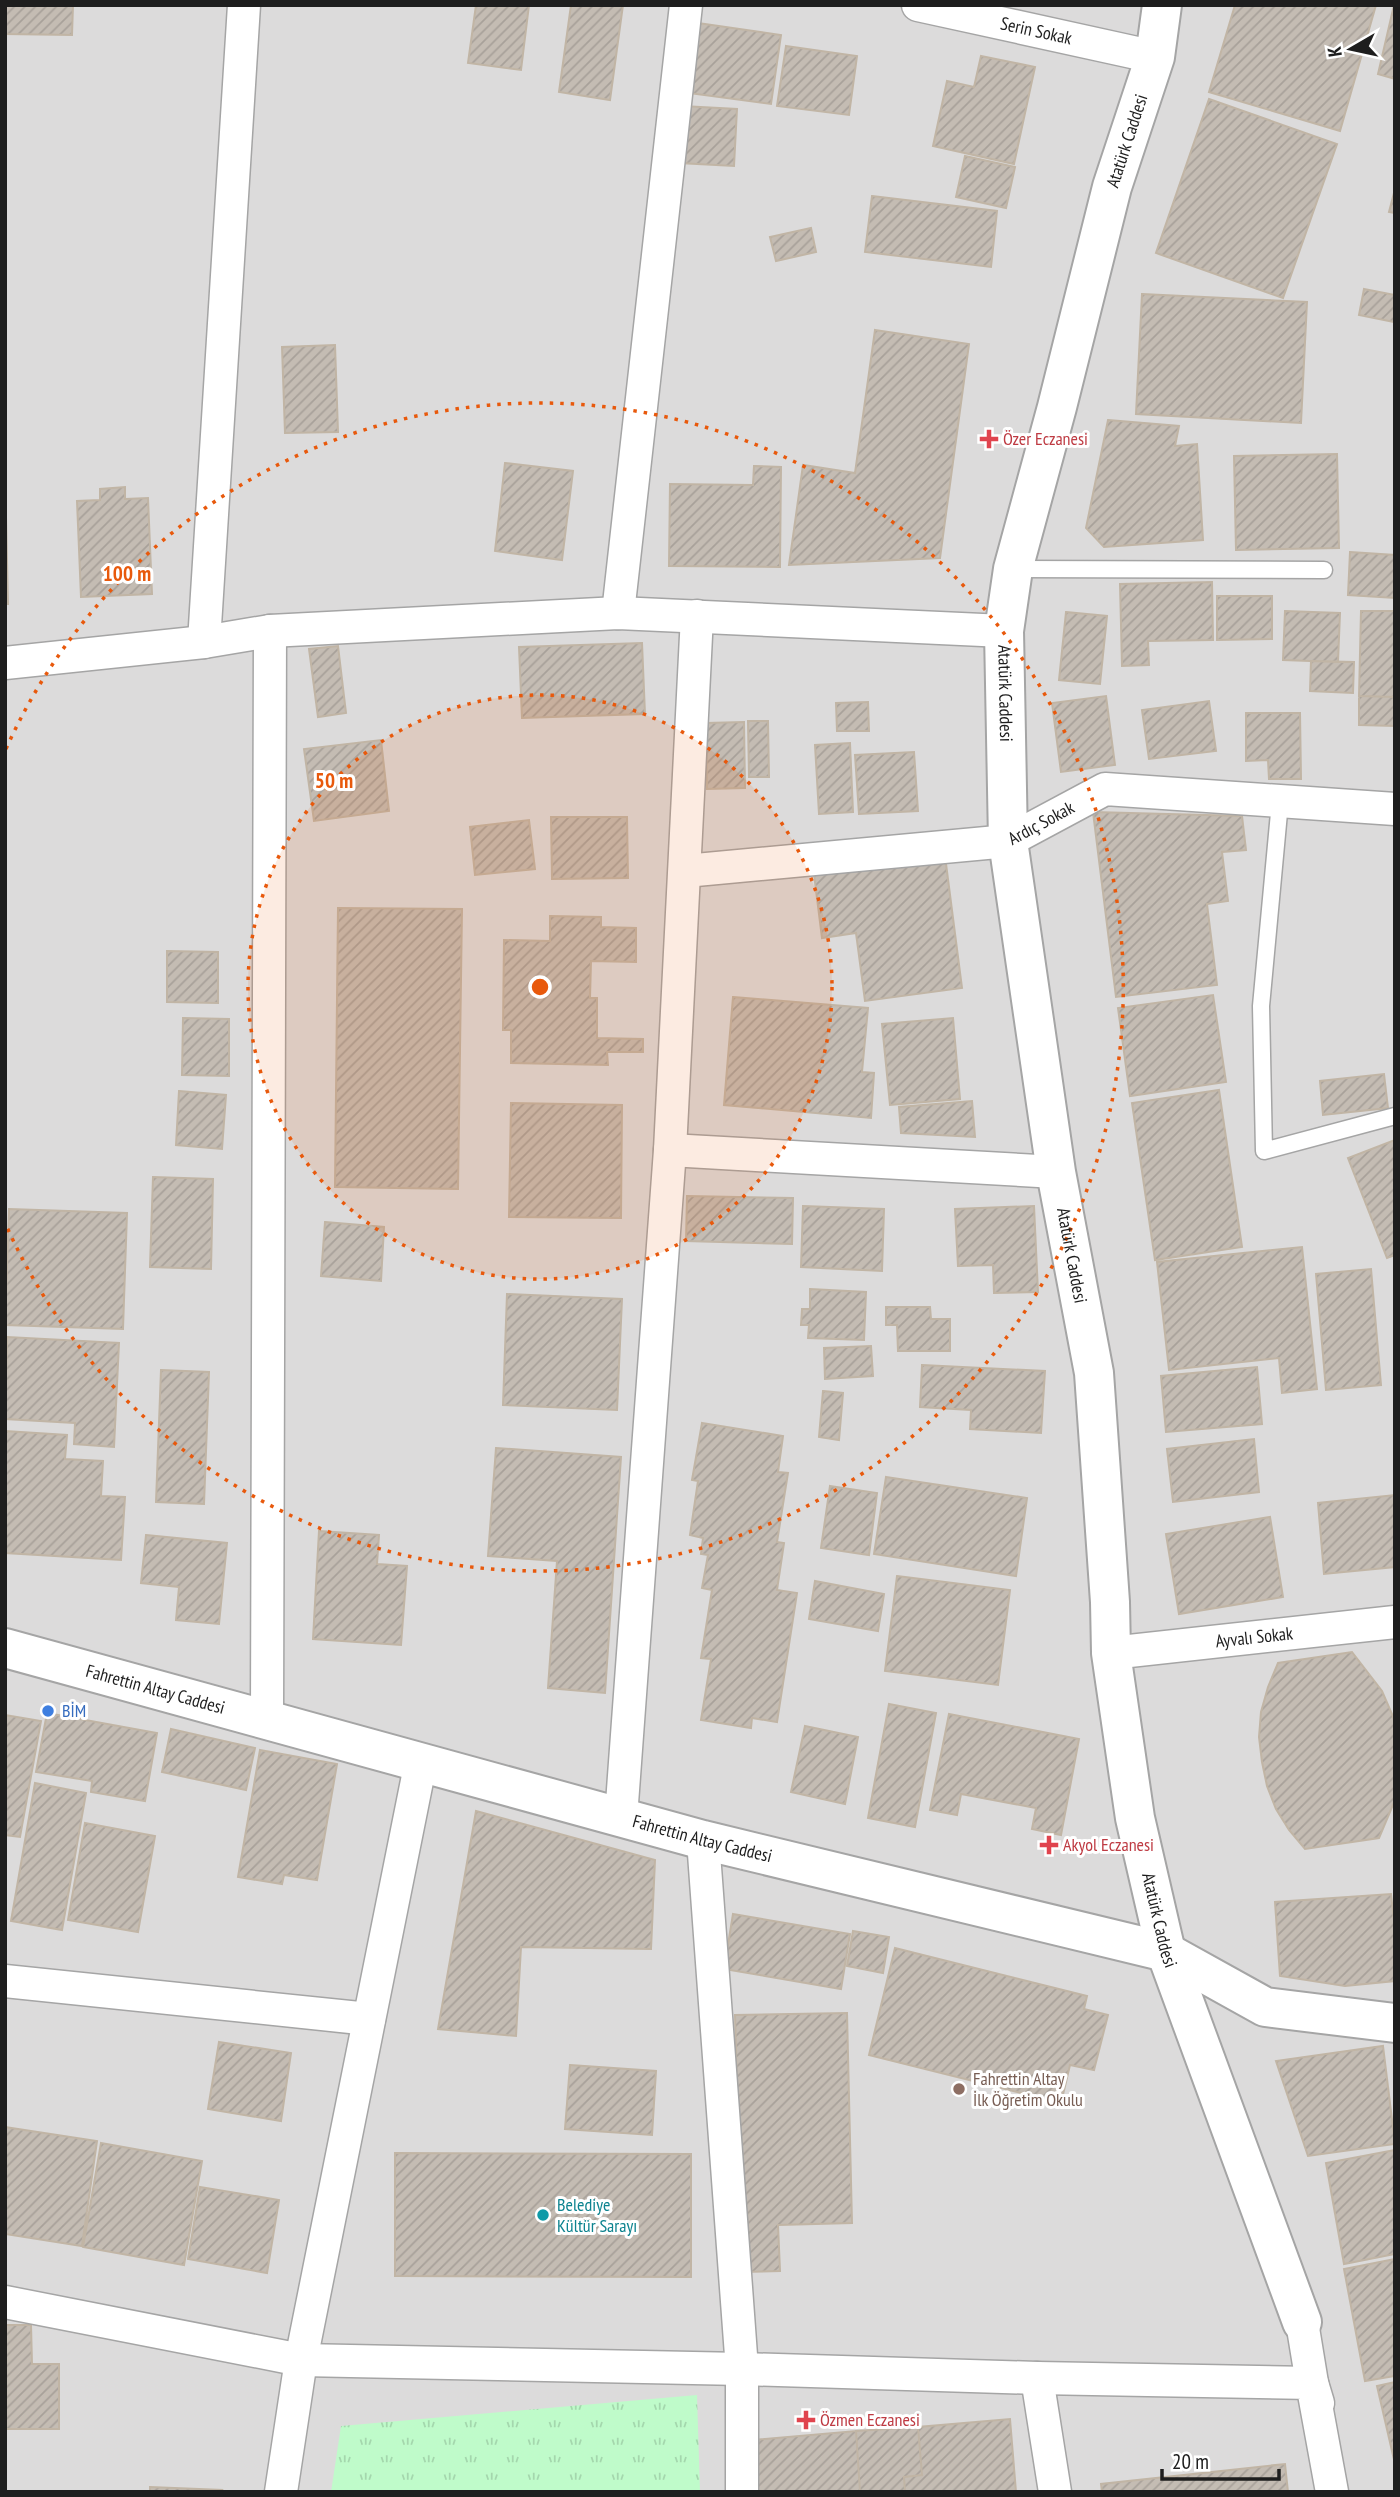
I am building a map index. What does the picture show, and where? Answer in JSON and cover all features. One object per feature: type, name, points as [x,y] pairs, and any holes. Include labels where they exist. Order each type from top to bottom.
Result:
[{"type":"street","points":[[204,642],[244,5]]},
{"type":"street","points":[[618,613],[685,5]]},
{"type":"street","name":"Serin Sokak","points":[[918,5],[1155,57]]},
{"type":"street","name":"Atatürk Caddesi","points":[[1163,5],[1155,57],[1112,187],[1013,569],[1004,631],[1008,841],[1056,1172],[1094,1373],[1111,1653],[1135,1818],[1166,1952],[1302,2322],[1312,2384],[1345,2492]]},
{"type":"street","points":[[5,663],[204,642],[270,631],[618,613],[1004,631]]},
{"type":"street","points":[[621,1817],[670,1150],[697,616]]},
{"type":"street","points":[[267,1719],[270,631]]},
{"type":"street","name":"Ardıç Sokak","points":[[685,871],[1008,841],[1105,789],[1395,809]]},
{"type":"street","points":[[670,1150],[1056,1172]]},
{"type":"street","name":"Ayvalı Sokak","points":[[1111,1653],[1395,1622]]},
{"type":"street","name":"Fahrettin Altay Caddesi","points":[[5,1647],[703,1840],[1166,1952],[1265,2007],[1395,2022]]},
{"type":"street","points":[[281,2492],[301,2360],[421,1761]]},
{"type":"street","points":[[703,1840],[742,2369],[742,2492]]},
{"type":"street","points":[[5,1981],[369,2019]]},
{"type":"street","points":[[5,2302],[301,2360],[1312,2384],[1332,2492]]},
{"type":"street","points":[[1037,2378],[1055,2492]]},
{"type":"lane","points":[[1013,569],[1324,570]]},
{"type":"lane","points":[[1280,802],[1261,1006],[1264,1151],[1395,1116]]},
{"type":"shaded area","points":[[5,5],[1395,5],[1395,2492],[5,2492]]},
{"type":"green space","points":[[697,2395],[700,2492],[331,2492],[341,2426]]},
{"type":"building","points":[[5,5],[73,5],[72,35],[5,34]]},
{"type":"building","points":[[476,5],[529,5],[521,70],[468,63]]},
{"type":"building","points":[[571,5],[623,5],[610,100],[559,92]]},
{"type":"building","points":[[1235,5],[1376,5],[1340,131],[1209,92]]},
{"type":"building","points":[[1395,5],[1395,79],[1378,74]]},
{"type":"building","points":[[691,22],[781,35],[771,104],[681,92]]},
{"type":"building","points":[[786,46],[857,56],[849,115],[777,106]]},
{"type":"building","points":[[981,56],[1035,67],[1014,164],[933,146],[947,81],[974,87]]},
{"type":"building","points":[[1209,99],[1337,144],[1283,298],[1156,253]]},
{"type":"building","points":[[682,106],[737,109],[734,166],[679,163]]},
{"type":"building","points":[[965,156],[1015,167],[1006,208],[956,197]]},
{"type":"building","points":[[1395,189],[1395,213],[1389,212]]},
{"type":"building","points":[[872,196],[997,211],[991,267],[865,252]]},
{"type":"building","points":[[811,228],[816,252],[776,261],[770,237]]},
{"type":"building","points":[[1364,289],[1395,295],[1394,322],[1359,315]]},
{"type":"building","points":[[1142,294],[1307,302],[1301,423],[1136,414]]},
{"type":"building","points":[[875,330],[969,344],[940,558],[789,565],[803,465],[855,473]]},
{"type":"building","points":[[335,345],[338,432],[285,433],[282,347]]},
{"type":"building","points":[[1108,420],[1179,426],[1175,446],[1197,444],[1203,540],[1104,547],[1086,528]]},
{"type":"building","points":[[1337,454],[1339,548],[1236,550],[1234,456]]},
{"type":"building","points":[[505,463],[573,471],[562,560],[495,551]]},
{"type":"building","points":[[754,466],[781,467],[780,567],[669,566],[670,484],[753,485]]},
{"type":"building","points":[[125,487],[125,499],[148,498],[152,594],[81,597],[77,501],[100,500],[100,489]]},
{"type":"building","points":[[6,517],[8,604],[5,604]]},
{"type":"building","points":[[1350,552],[1395,555],[1395,598],[1348,595]]},
{"type":"building","points":[[1212,582],[1213,640],[1148,641],[1149,665],[1122,666],[1120,584]]},
{"type":"building","points":[[1217,596],[1272,596],[1272,639],[1217,640]]},
{"type":"building","points":[[1285,611],[1340,613],[1338,662],[1283,660]]},
{"type":"building","points":[[1361,611],[1395,611],[1395,697],[1359,696]]},
{"type":"building","points":[[1066,612],[1107,616],[1100,684],[1059,680]]},
{"type":"building","points":[[642,643],[645,714],[522,718],[519,647]]},
{"type":"building","points":[[338,646],[346,713],[318,717],[309,649]]},
{"type":"building","points":[[1311,661],[1354,662],[1353,693],[1310,691]]},
{"type":"building","points":[[1106,696],[1115,765],[1061,772],[1052,703]]},
{"type":"building","points":[[1359,696],[1395,697],[1395,726],[1359,725]]},
{"type":"building","points":[[1209,701],[1216,751],[1149,759],[1142,710]]},
{"type":"building","points":[[868,702],[869,731],[837,731],[836,703]]},
{"type":"building","points":[[1246,713],[1300,713],[1301,779],[1269,779],[1268,760],[1246,761]]},
{"type":"building","points":[[748,721],[768,721],[769,777],[749,777]]},
{"type":"building","points":[[744,722],[745,788],[707,789],[706,723]]},
{"type":"building","points":[[381,740],[389,811],[314,821],[304,749]]},
{"type":"building","points":[[850,743],[853,812],[819,814],[815,745]]},
{"type":"building","points":[[914,752],[918,811],[859,814],[855,755]]},
{"type":"building","points":[[1093,812],[1242,816],[1246,850],[1222,852],[1228,901],[1207,904],[1217,985],[1116,997]]},
{"type":"building","points":[[551,817],[627,817],[628,878],[552,879]]},
{"type":"building","points":[[529,820],[535,869],[475,875],[470,827]]},
{"type":"building","points":[[945,856],[962,988],[865,1001],[856,933],[822,938],[814,874]]},
{"type":"building","points":[[338,908],[462,909],[458,1189],[335,1187]]},
{"type":"building","points":[[550,916],[601,917],[601,927],[636,928],[636,962],[591,961],[590,998],[597,998],[597,1038],[643,1039],[643,1052],[607,1052],[608,1065],[511,1063],[511,1030],[503,1030],[504,940],[550,941]]},
{"type":"building","points":[[167,951],[218,952],[218,1003],[167,1002]]},
{"type":"building","points":[[1213,995],[1226,1082],[1130,1096],[1118,1008]]},
{"type":"building","points":[[733,997],[868,1008],[862,1072],[874,1073],[871,1118],[724,1105]]},
{"type":"building","points":[[183,1018],[229,1019],[229,1076],[182,1075]]},
{"type":"building","points":[[953,1018],[960,1099],[890,1105],[882,1024]]},
{"type":"building","points":[[1384,1074],[1388,1108],[1323,1115],[1320,1081]]},
{"type":"building","points":[[1219,1090],[1242,1247],[1155,1260],[1132,1103]]},
{"type":"building","points":[[179,1091],[226,1095],[222,1149],[176,1145]]},
{"type":"building","points":[[972,1101],[975,1137],[901,1133],[899,1107]]},
{"type":"building","points":[[511,1103],[622,1105],[621,1218],[509,1217]]},
{"type":"building","points":[[1395,1140],[1395,1255],[1387,1258],[1348,1158]]},
{"type":"building","points":[[153,1177],[213,1179],[211,1269],[150,1267]]},
{"type":"building","points":[[687,1196],[793,1198],[792,1244],[686,1241]]},
{"type":"building","points":[[803,1206],[884,1209],[882,1271],[801,1267]]},
{"type":"building","points":[[1034,1206],[1038,1292],[994,1293],[993,1265],[958,1266],[955,1209]]},
{"type":"building","points":[[9,1209],[127,1213],[123,1329],[5,1325]]},
{"type":"building","points":[[325,1222],[384,1227],[381,1281],[321,1276]]},
{"type":"building","points":[[1302,1247],[1317,1389],[1282,1393],[1279,1358],[1169,1370],[1157,1262]]},
{"type":"building","points":[[1371,1269],[1381,1385],[1326,1390],[1316,1274]]},
{"type":"building","points":[[810,1289],[866,1292],[864,1340],[808,1338],[809,1325],[801,1325],[802,1309],[810,1309]]},
{"type":"building","points":[[507,1294],[622,1299],[617,1410],[503,1405]]},
{"type":"building","points":[[886,1307],[930,1307],[931,1319],[950,1319],[950,1351],[898,1351],[897,1325],[886,1325]]},
{"type":"building","points":[[7,1337],[119,1343],[114,1447],[74,1444],[75,1423],[5,1419]]},
{"type":"building","points":[[871,1346],[873,1376],[825,1379],[824,1348]]},
{"type":"building","points":[[922,1365],[1045,1371],[1041,1433],[970,1429],[971,1410],[920,1407]]},
{"type":"building","points":[[1257,1367],[1262,1424],[1166,1432],[1161,1376]]},
{"type":"building","points":[[161,1370],[209,1372],[204,1504],[156,1502]]},
{"type":"building","points":[[823,1391],[843,1393],[839,1440],[819,1437]]},
{"type":"building","points":[[702,1423],[783,1436],[778,1472],[788,1473],[777,1542],[784,1543],[777,1590],[797,1593],[777,1722],[752,1718],[751,1728],[701,1720],[711,1659],[701,1658],[712,1590],[702,1588],[708,1555],[701,1554],[703,1538],[690,1535],[698,1481],[692,1480]]},
{"type":"building","points":[[5,1431],[67,1435],[65,1459],[103,1461],[101,1496],[125,1497],[121,1560],[5,1553]]},
{"type":"building","points":[[1254,1439],[1259,1492],[1173,1502],[1167,1449]]},
{"type":"building","points":[[496,1448],[621,1457],[605,1693],[548,1688],[557,1561],[488,1556]]},
{"type":"building","points":[[886,1477],[1027,1498],[1016,1576],[874,1554]]},
{"type":"building","points":[[830,1486],[877,1493],[869,1555],[821,1548]]},
{"type":"building","points":[[1395,1495],[1395,1567],[1324,1574],[1318,1503]]},
{"type":"building","points":[[1270,1517],[1283,1597],[1179,1614],[1166,1534]]},
{"type":"building","points":[[319,1531],[379,1535],[377,1564],[407,1566],[401,1645],[313,1639]]},
{"type":"building","points":[[146,1535],[227,1543],[219,1624],[176,1620],[179,1587],[141,1583]]},
{"type":"building","points":[[897,1576],[1010,1590],[998,1685],[885,1671]]},
{"type":"building","points":[[815,1581],[884,1594],[878,1631],[809,1619]]},
{"type":"building","points":[[1352,1652],[1382,1691],[1395,1723],[1395,1800],[1379,1838],[1305,1849],[1276,1809],[1267,1786],[1259,1737],[1261,1712],[1278,1663]]},
{"type":"building","points":[[889,1704],[936,1713],[915,1827],[868,1818]]},
{"type":"building","points":[[47,1713],[157,1733],[145,1801],[91,1792],[92,1781],[36,1772]]},
{"type":"building","points":[[949,1714],[1079,1739],[1061,1835],[1032,1829],[1036,1808],[961,1794],[957,1815],[930,1810]]},
{"type":"building","points":[[5,1715],[41,1721],[20,1837],[5,1835]]},
{"type":"building","points":[[805,1726],[858,1737],[845,1804],[791,1792]]},
{"type":"building","points":[[171,1729],[255,1748],[246,1790],[162,1772]]},
{"type":"building","points":[[260,1750],[337,1764],[317,1880],[284,1875],[282,1884],[238,1877]]},
{"type":"building","points":[[35,1783],[86,1793],[62,1930],[11,1921]]},
{"type":"building","points":[[476,1811],[655,1860],[651,1949],[521,1947],[516,2036],[438,2029]]},
{"type":"building","points":[[85,1823],[155,1836],[138,1932],[68,1920]]},
{"type":"building","points":[[1391,1894],[1395,1929],[1395,1981],[1345,1986],[1280,1976],[1275,1902]]},
{"type":"building","points":[[733,1914],[850,1934],[841,1989],[724,1969]]},
{"type":"building","points":[[853,1931],[889,1937],[883,1973],[847,1966]]},
{"type":"building","points":[[895,1948],[1087,1996],[1084,2009],[1108,2015],[1094,2070],[1070,2065],[1061,2103],[869,2055]]},
{"type":"building","points":[[847,2013],[852,2223],[778,2225],[780,2271],[742,2272],[735,2015]]},
{"type":"building","points":[[219,2042],[291,2053],[281,2121],[208,2109]]},
{"type":"building","points":[[1383,2046],[1395,2144],[1308,2156],[1276,2061]]},
{"type":"building","points":[[570,2065],[656,2071],[652,2135],[565,2129]]},
{"type":"building","points":[[5,2127],[97,2141],[82,2246],[5,2234]]},
{"type":"building","points":[[101,2143],[202,2161],[184,2265],[83,2247]]},
{"type":"building","points":[[1395,2150],[1395,2254],[1344,2264],[1326,2163]]},
{"type":"building","name":"Belediye Kültür Sarayı","points":[[395,2153],[691,2154],[691,2277],[395,2276]]},
{"type":"building","points":[[200,2187],[279,2200],[267,2273],[188,2259]]},
{"type":"building","points":[[1395,2259],[1395,2376],[1365,2381],[1344,2269]]},
{"type":"building","points":[[5,2325],[31,2325],[32,2364],[59,2364],[59,2429],[5,2429]]},
{"type":"building","points":[[1395,2382],[1395,2464],[1377,2386]]},
{"type":"building","points":[[1010,2419],[1016,2492],[905,2492],[904,2477],[922,2475],[918,2427]]},
{"type":"building","points":[[918,2427],[922,2475],[904,2477],[905,2492],[860,2492],[856,2431]]},
{"type":"building","points":[[856,2431],[860,2492],[758,2492],[754,2440]]},
{"type":"building","points":[[1285,2464],[1288,2492],[1102,2492],[1101,2484]]},
{"type":"building","points":[[150,2487],[222,2490],[150,2492]]},
{"type":"place","name":"Özer Eczanesi","points":[[989,439]]},
{"type":"place","name":"BİM","points":[[48,1711]]},
{"type":"place","name":"Akyol Eczanesi","points":[[1049,1845]]},
{"type":"place","name":"Fahrettin Altay İlk Öğretim Okulu","points":[[959,2089]]},
{"type":"place","name":"Belediye Kültür Sarayı","points":[[543,2215]]},
{"type":"place","name":"Özmen Eczanesi","points":[[806,2420]]}]
